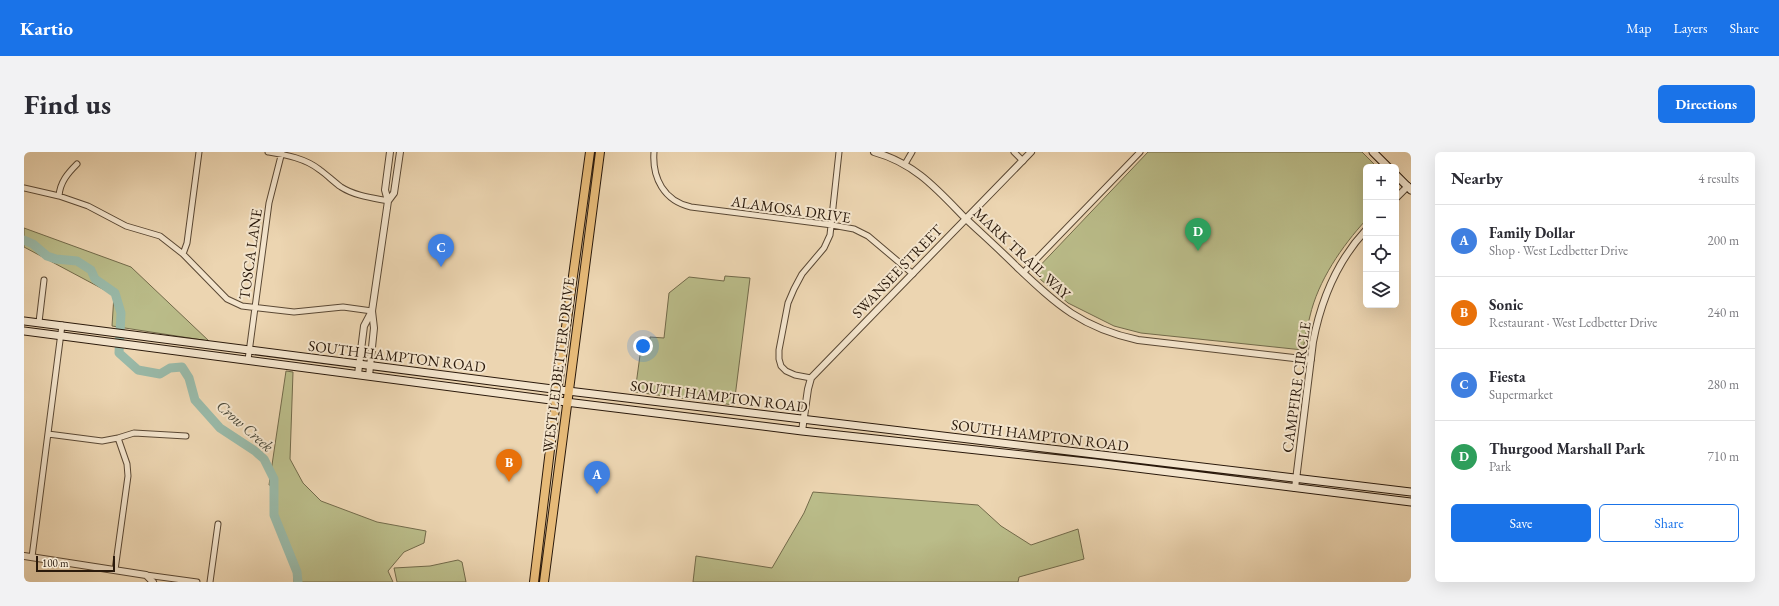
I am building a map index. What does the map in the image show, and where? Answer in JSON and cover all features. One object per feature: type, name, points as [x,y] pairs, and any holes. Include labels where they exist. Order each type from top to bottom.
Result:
[{"type":"main road","name":"WEST LEDBETTER DRIVE","points":[[534,582],[557,390],[590,152]]},
{"type":"main road","name":"WEST LEDBETTER DRIVE","points":[[544,582],[566,402],[600,152]]},
{"type":"main road","points":[[1373,152],[1385,164]]},
{"type":"main road","points":[[1399,178],[1409,188]]},
{"type":"main road","points":[[569,303],[580,306]]},
{"type":"main road","name":"SOUTH HAMPTON ROAD","points":[[24,321],[557,390],[1411,492]]},
{"type":"main road","points":[[37,333],[39,322]]},
{"type":"main road","name":"SOUTH HAMPTON ROAD","points":[[24,331],[60,335],[106,343],[358,374],[566,402],[802,431],[1096,463],[1411,502]]},
{"type":"main road","points":[[410,382],[412,371]]},
{"type":"main road","points":[[722,420],[725,410]]},
{"type":"main road","points":[[877,439],[879,429]]},
{"type":"main road","points":[[1096,463],[1097,455]]},
{"type":"main road","points":[[542,509],[554,510]]},
{"type":"street","points":[[183,254],[187,243],[199,152]]},
{"type":"street","points":[[268,152],[282,153],[310,164],[353,193],[388,201]]},
{"type":"street","points":[[369,376],[374,328],[372,311],[388,201],[385,190],[390,152]]},
{"type":"street","points":[[388,201],[394,193],[400,152]]},
{"type":"street","name":"ALAMOSA DRIVE","points":[[654,152],[654,166],[659,184],[675,201],[691,208],[854,229],[868,236],[913,274]]},
{"type":"street","points":[[802,431],[811,378],[795,375],[786,371],[781,366],[779,350],[788,303],[794,289],[802,274],[828,242],[832,225],[839,152]]},
{"type":"street","name":"MARK TRAIL WAY","points":[[874,152],[905,164],[930,182],[966,219],[1042,291],[1070,314],[1086,323],[1125,337],[1311,360]]},
{"type":"street","points":[[905,164],[912,152]]},
{"type":"street","points":[[1014,152],[1022,161]]},
{"type":"street","name":"SWANSEE STREET","points":[[811,378],[1031,152]]},
{"type":"street","points":[[1023,273],[1140,152]]},
{"type":"street","name":"TOSCA LANE","points":[[248,360],[269,203],[282,153]]},
{"type":"street","points":[[59,196],[59,189],[66,174],[78,164]]},
{"type":"street","points":[[24,188],[59,196],[96,209],[126,226],[160,236],[183,254],[227,299],[242,306],[254,309],[294,312],[343,307],[372,311]]},
{"type":"street","points":[[1399,196],[1409,188]]},
{"type":"street","name":"CAMPFIRE CIRCLE","points":[[1295,488],[1317,319],[1330,283],[1347,255],[1363,234]]},
{"type":"street","points":[[39,322],[44,280]]},
{"type":"street","points":[[358,374],[364,326],[372,311]]},
{"type":"street","points":[[32,557],[62,325]]},
{"type":"street","points":[[48,434],[102,440],[118,438],[134,433],[186,436]]},
{"type":"street","points":[[115,570],[128,476],[127,464],[118,438]]},
{"type":"street","points":[[210,582],[218,524]]},
{"type":"street","points":[[24,556],[197,582]]},
{"type":"street","points":[[146,575],[153,582]]},
{"type":"green space","points":[[1148,152],[1362,152],[1374,164],[1363,164],[1363,223],[1348,241],[1325,277],[1314,303],[1303,350],[1141,333],[1114,326],[1068,303],[1033,273]]},
{"type":"green space","points":[[24,228],[131,267],[209,341],[112,326],[114,295],[24,247]]},
{"type":"green space","points":[[725,276],[750,278],[734,405],[635,392],[641,348],[650,349],[650,337],[664,338],[669,293],[689,277],[724,281]]},
{"type":"green space","points":[[286,371],[293,372],[290,459],[303,483],[321,501],[377,522],[426,531],[424,543],[404,552],[388,571],[393,582],[294,582],[294,568],[276,523],[275,486],[269,485]]},
{"type":"green space","points":[[813,492],[978,505],[1001,526],[1031,545],[1078,529],[1084,559],[1019,577],[1018,582],[693,582],[696,556],[772,568],[804,513]]},
{"type":"green space","points":[[458,560],[462,562],[466,582],[397,582],[394,568],[430,566]]},
{"type":"waterway","name":"Crow Creek","points":[[24,240],[33,244],[47,256],[56,259],[77,261],[91,270],[95,279],[115,293],[121,313],[119,353],[138,370],[160,374],[170,368],[182,367],[189,378],[195,400],[220,428],[255,451],[264,459],[274,479],[274,515],[297,572],[298,582]]},
{"type":"place","name":"Thurgood Marshall Park","points":[[1198,251]]},
{"type":"place","name":"Fiesta","points":[[441,267]]},
{"type":"place","name":"Sonic","points":[[509,482]]},
{"type":"place","name":"Family Dollar","points":[[597,494]]}]
